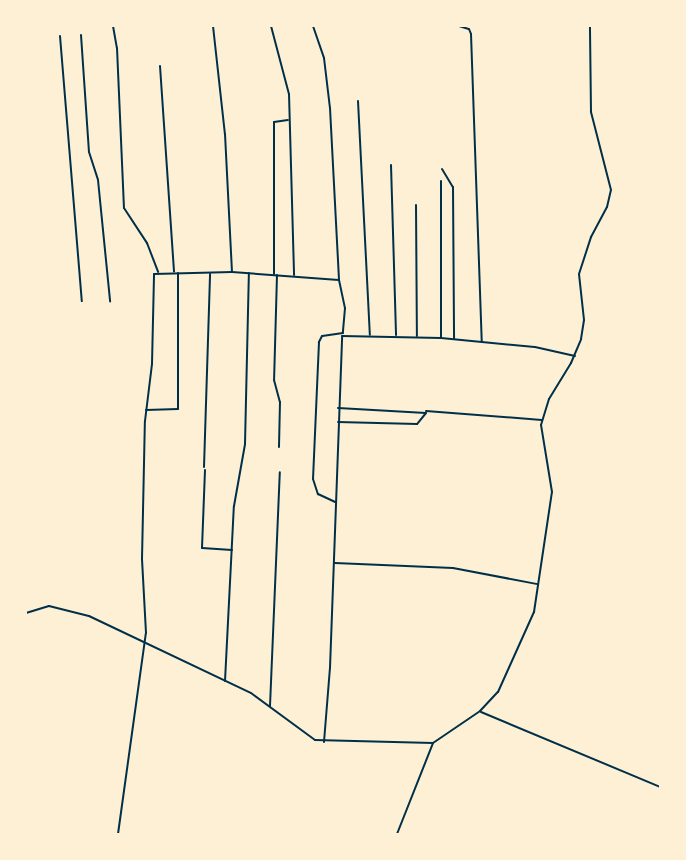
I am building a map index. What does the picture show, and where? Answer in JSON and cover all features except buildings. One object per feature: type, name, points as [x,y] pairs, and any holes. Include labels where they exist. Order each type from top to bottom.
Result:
[{"type":"street","points":[[113,26],[117,40],[124,208],[147,243],[159,272]]},
{"type":"street","points":[[213,26],[225,134],[232,272]]},
{"type":"street","points":[[271,26],[288,88],[294,275]]},
{"type":"street","points":[[313,26],[324,58],[330,108],[339,280],[345,308],[338,408],[334,563],[324,742]]},
{"type":"street","points":[[459,26],[469,29],[471,34],[482,342]]},
{"type":"street","points":[[397,834],[433,743],[480,711],[504,682],[532,618],[552,492],[541,438],[542,420],[549,399],[575,356],[584,320],[579,274],[591,237],[606,210],[611,190],[591,112],[590,26]]},
{"type":"street","points":[[81,35],[89,152],[98,180],[110,301]]},
{"type":"street","points":[[60,36],[82,301]]},
{"type":"street","points":[[146,410],[178,409],[176,272],[160,66]]},
{"type":"street","points":[[358,101],[370,335]]},
{"type":"street","points":[[279,447],[280,402],[274,380],[274,122],[290,120]]},
{"type":"street","points":[[391,165],[396,335]]},
{"type":"street","points":[[442,169],[453,187],[454,339]]},
{"type":"street","points":[[441,181],[441,338]]},
{"type":"street","points":[[416,205],[417,336]]},
{"type":"street","points":[[118,834],[145,641],[142,559],[146,410],[153,356],[151,279],[159,272],[210,274],[232,272],[339,280]]},
{"type":"street","points":[[225,681],[234,506],[245,444],[249,273]]},
{"type":"street","points":[[210,274],[202,548],[232,550]]},
{"type":"street","points":[[335,502],[323,498],[313,479],[315,369],[320,338],[370,335],[417,336],[544,348],[575,356]]},
{"type":"street","points":[[338,408],[424,411],[542,420]]},
{"type":"street","points":[[338,422],[418,424],[424,420],[424,411]]},
{"type":"street","points":[[270,706],[280,472]]},
{"type":"street","points":[[334,563],[453,568],[537,584]]},
{"type":"street","points":[[26,613],[41,607],[68,609],[145,641],[270,706],[306,735],[324,742],[433,743]]},
{"type":"street","points":[[480,711],[660,787]]}]
